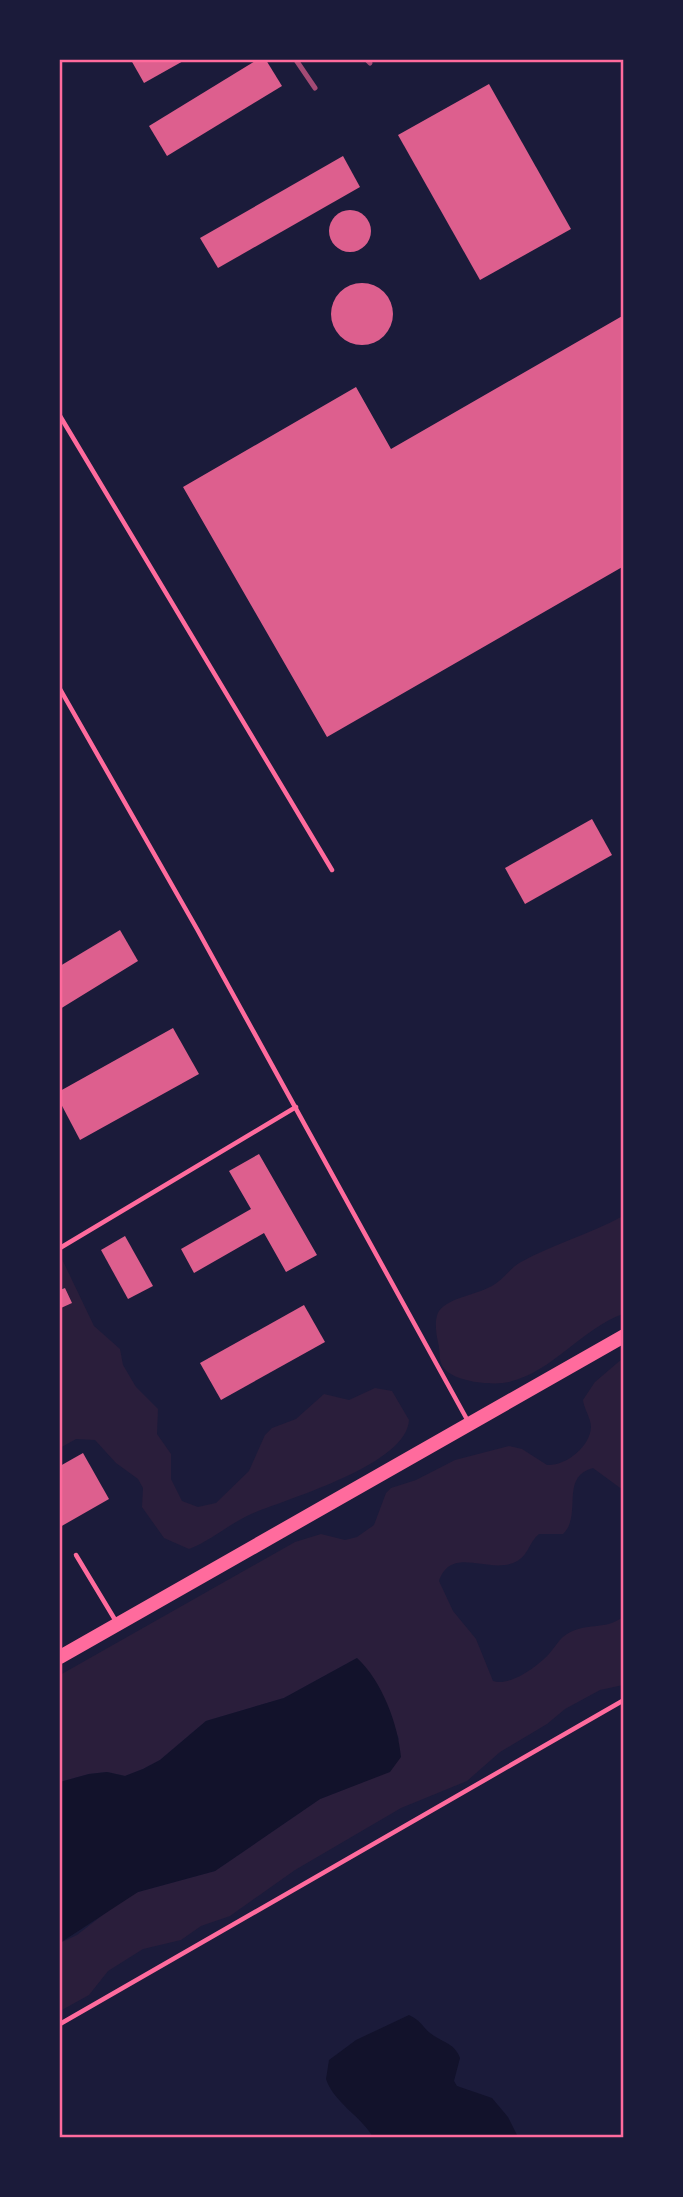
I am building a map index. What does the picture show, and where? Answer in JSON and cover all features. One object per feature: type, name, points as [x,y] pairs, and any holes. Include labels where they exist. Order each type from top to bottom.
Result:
[{"type":"main road","points":[[60,1657],[624,1336]]},
{"type":"lane","points":[[60,416],[332,870]]},
{"type":"lane","points":[[60,689],[296,1107],[469,1424]]},
{"type":"lane","points":[[60,1248],[296,1107]]},
{"type":"lane","points":[[76,1555],[117,1624]]},
{"type":"lane","points":[[60,2024],[624,1700]]},
{"type":"shaded area","points":[[623,1216],[623,1314],[594,1329],[540,1369],[509,1382],[471,1381],[452,1375],[445,1369],[440,1361],[436,1326],[437,1314],[444,1306],[492,1286],[517,1265],[534,1256]]},
{"type":"shaded area","points":[[60,1255],[94,1326],[120,1349],[123,1365],[136,1387],[158,1409],[157,1434],[171,1454],[171,1479],[182,1501],[198,1507],[216,1503],[249,1471],[265,1435],[272,1428],[296,1419],[324,1394],[349,1400],[375,1388],[392,1391],[409,1420],[403,1436],[388,1452],[367,1466],[316,1490],[251,1514],[189,1549],[164,1538],[142,1507],[143,1488],[138,1479],[116,1463],[95,1440],[76,1439],[60,1448]]},
{"type":"shaded area","points":[[623,1358],[623,1490],[593,1468],[577,1479],[569,1526],[563,1534],[539,1534],[525,1554],[513,1563],[452,1565],[439,1581],[453,1611],[476,1639],[493,1681],[507,1681],[531,1669],[544,1659],[564,1636],[574,1630],[609,1624],[623,1617],[623,1685],[600,1690],[565,1709],[547,1724],[500,1752],[467,1781],[401,1808],[295,1870],[230,1916],[201,1926],[181,1940],[143,1949],[108,1971],[89,1995],[60,2011],[60,1943],[77,1935],[122,1900],[138,1892],[215,1871],[320,1799],[373,1778],[399,1739],[385,1705],[357,1658],[284,1698],[206,1721],[160,1760],[143,1769],[125,1776],[107,1772],[60,1782],[60,1675],[295,1542],[321,1534],[345,1540],[357,1537],[374,1525],[386,1493],[391,1488],[416,1480],[455,1460],[509,1446],[522,1449],[547,1465],[569,1459],[582,1448],[590,1434],[591,1424],[583,1400],[595,1382]]},
{"type":"shaded area","points":[[357,1658],[374,1679],[392,1717],[401,1757],[390,1772],[320,1799],[215,1871],[138,1892],[60,1943],[60,1782],[107,1772],[125,1776],[143,1769],[160,1760],[206,1721],[284,1698]]},
{"type":"shaded area","points":[[409,2015],[458,2053],[460,2058],[454,2081],[457,2086],[492,2098],[508,2117],[518,2137],[373,2137],[341,2102],[326,2079],[329,2060],[356,2040]]},
{"type":"building","points":[[131,60],[185,60],[144,83]]},
{"type":"building","points":[[257,60],[266,60],[282,86],[167,156],[149,126]]},
{"type":"building","points":[[489,84],[571,229],[480,280],[398,135]]},
{"type":"building","points":[[343,156],[360,187],[218,268],[200,238]]},
{"type":"building","points":[[350,210],[365,216],[371,231],[365,246],[350,252],[335,246],[329,231],[335,216]]},
{"type":"building","points":[[362,283],[384,292],[393,314],[384,336],[362,345],[340,336],[331,314],[340,292]]},
{"type":"building","points":[[624,315],[624,566],[327,737],[183,487],[356,387],[391,449]]},
{"type":"building","points":[[592,819],[612,855],[525,904],[505,868]]},
{"type":"building","points":[[120,930],[138,961],[60,1009],[60,966]]},
{"type":"building","points":[[173,1028],[199,1074],[80,1140],[60,1102],[60,1091]]},
{"type":"building","points":[[259,1154],[317,1255],[286,1272],[264,1233],[194,1273],[181,1249],[251,1209],[229,1171]]},
{"type":"building","points":[[125,1236],[153,1286],[128,1299],[101,1250]]},
{"type":"building","points":[[65,1288],[72,1303],[61,1308],[60,1290]]},
{"type":"building","points":[[304,1305],[325,1342],[221,1400],[200,1363]]},
{"type":"building","points":[[83,1453],[109,1499],[60,1527],[60,1466]]},
{"type":"railway","points":[[296,60],[315,88]]},
{"type":"railway","points":[[367,60],[370,63]]}]
